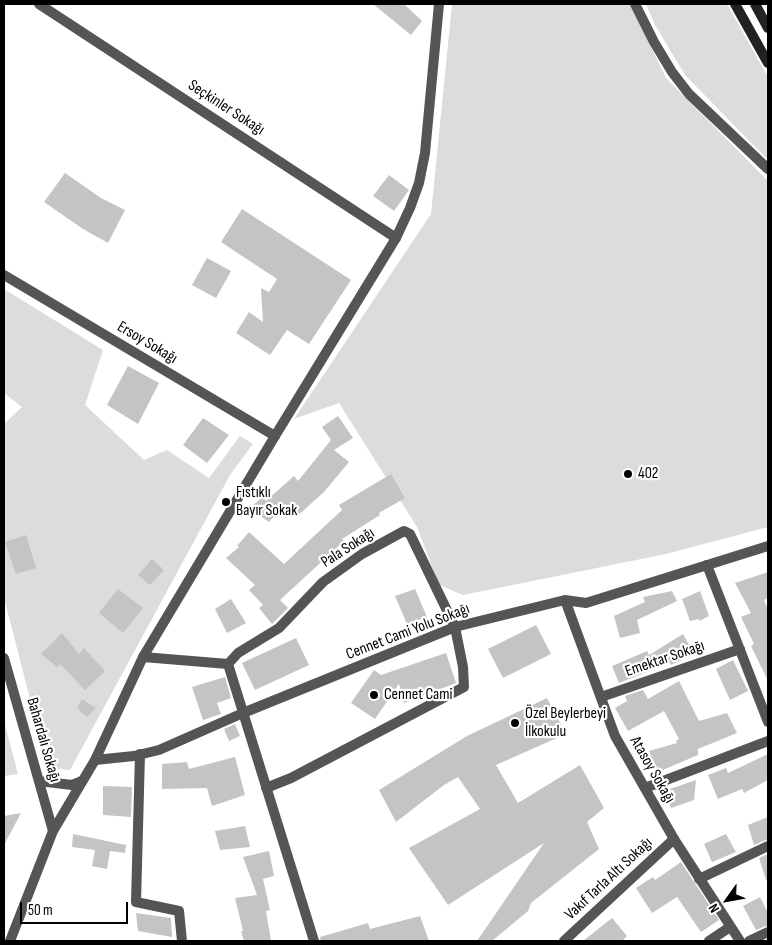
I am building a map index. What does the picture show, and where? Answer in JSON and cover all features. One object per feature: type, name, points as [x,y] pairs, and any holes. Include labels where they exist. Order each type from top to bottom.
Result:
[{"type":"main road","points":[[735,4],[768,63]]},
{"type":"main road","points":[[754,4],[768,28]]},
{"type":"street","name":"Seçkinler Sokağı","points":[[39,4],[396,238]]},
{"type":"street","points":[[10,941],[53,831],[94,760],[143,657],[396,238],[410,208],[419,183],[425,153],[438,4]]},
{"type":"street","points":[[636,4],[654,42],[672,72],[690,94],[768,169]]},
{"type":"street","name":"Ersoy Sokağı","points":[[4,275],[275,436]]},
{"type":"street","name":"Pala Sokağı","points":[[228,664],[238,652],[279,628],[323,582],[362,554],[404,531],[410,534],[455,627]]},
{"type":"street","name":"Cennet Cami Yolu Sokağı","points":[[94,760],[159,750],[243,713],[455,627],[565,600],[586,603],[768,546]]},
{"type":"street","points":[[707,565],[768,722]]},
{"type":"street","name":"Atasoy Sokağı","points":[[565,600],[615,736],[674,839],[740,941]]},
{"type":"street","points":[[266,788],[291,778],[464,687],[463,667],[455,627]]},
{"type":"street","name":"Emektar Sokağı","points":[[601,698],[740,648]]},
{"type":"street","points":[[143,657],[228,664],[314,941]]},
{"type":"street","name":"Bahardalı Sokağı","points":[[4,658],[53,831]]},
{"type":"street","points":[[644,788],[768,741]]},
{"type":"street","points":[[140,754],[136,902],[179,911],[182,941]]},
{"type":"street","points":[[39,780],[72,785],[82,781]]},
{"type":"street","name":"Vakıf Tarla Altı Sokağı","points":[[564,941],[674,839]]},
{"type":"street","points":[[699,879],[768,846]]},
{"type":"street","points":[[709,941],[730,927]]},
{"type":"street","points":[[749,941],[768,932]]},
{"type":"shaded area","points":[[452,4],[630,4],[666,78],[768,181],[768,527],[666,554],[463,595],[439,585],[417,527],[339,403],[294,419],[431,214]]},
{"type":"shaded area","points":[[646,4],[727,4],[768,77],[768,160],[685,75],[655,25]]},
{"type":"shaded area","points":[[4,289],[103,350],[85,405],[144,460],[167,450],[209,478],[240,436],[253,444],[230,475],[70,770],[48,768],[4,598],[4,424],[22,407],[4,393]]},
{"type":"shaded area","points":[[4,721],[18,774],[4,776]]},
{"type":"building","points":[[373,4],[404,4],[422,21],[411,35]]},
{"type":"building","points":[[65,173],[101,198],[125,210],[108,243],[83,229],[44,202]]},
{"type":"building","points":[[389,175],[409,190],[394,211],[373,196]]},
{"type":"building","points":[[242,209],[351,280],[309,344],[287,330],[270,355],[236,333],[249,312],[263,322],[261,288],[269,292],[277,279],[221,242]]},
{"type":"building","points":[[207,258],[231,271],[216,298],[192,285]]},
{"type":"building","points":[[128,366],[159,383],[138,424],[107,405]]},
{"type":"building","points":[[338,416],[353,438],[334,450],[349,462],[324,492],[296,517],[285,504],[269,522],[249,508],[263,497],[266,501],[294,476],[298,481],[331,440],[322,427]]},
{"type":"building","points":[[203,418],[229,435],[207,463],[183,445]]},
{"type":"building","points":[[391,474],[405,498],[379,513],[380,515],[342,539],[344,541],[280,600],[288,608],[272,624],[259,608],[263,605],[249,590],[255,585],[226,558],[239,547],[237,546],[249,532],[284,564],[342,510],[339,505]]},
{"type":"building","points":[[26,535],[36,568],[16,574],[5,542]]},
{"type":"building","points":[[152,559],[164,570],[150,585],[138,575]]},
{"type":"building","points":[[768,572],[768,598],[764,600],[768,610],[768,681],[751,646],[754,644],[741,617],[751,613],[735,583]]},
{"type":"building","points":[[118,589],[143,608],[123,633],[99,613]]},
{"type":"building","points":[[415,589],[427,617],[407,624],[395,596]]},
{"type":"building","points":[[672,591],[677,601],[637,620],[640,633],[620,638],[614,616],[645,602],[643,597]]},
{"type":"building","points":[[700,591],[709,616],[699,621],[699,619],[690,621],[682,599]]},
{"type":"building","points":[[231,599],[246,623],[227,633],[215,609]]},
{"type":"building","points":[[536,625],[551,654],[503,678],[488,649]]},
{"type":"building","points":[[62,633],[79,654],[84,648],[105,671],[85,690],[60,664],[57,667],[41,654]]},
{"type":"building","points":[[683,634],[694,654],[671,665],[670,663],[619,683],[612,666],[647,651],[649,655]]},
{"type":"building","points":[[296,638],[309,665],[255,690],[242,663]]},
{"type":"building","points":[[446,653],[456,683],[404,703],[399,684],[375,719],[351,703],[374,670],[381,675]]},
{"type":"building","points":[[733,660],[748,691],[730,700],[716,669]]},
{"type":"building","points":[[225,677],[231,698],[217,703],[221,714],[203,720],[192,687]]},
{"type":"building","points":[[679,681],[699,721],[727,713],[737,733],[698,749],[698,755],[658,772],[649,751],[677,743],[676,740],[679,739],[664,711],[628,731],[615,708],[627,701],[625,696],[643,690],[648,699]]},
{"type":"building","points":[[547,698],[566,734],[496,765],[518,803],[580,765],[604,808],[587,822],[599,849],[531,903],[528,911],[492,941],[477,941],[544,843],[448,905],[409,848],[480,809],[458,777],[444,785],[396,822],[379,790],[467,736]]},
{"type":"building","points":[[82,699],[96,708],[87,717],[77,708]]},
{"type":"building","points":[[235,724],[240,736],[229,741],[224,729]]},
{"type":"building","points":[[768,754],[768,780],[744,793],[742,789],[718,799],[708,775],[726,768],[728,773]]},
{"type":"building","points":[[235,757],[245,795],[212,806],[207,788],[162,789],[162,764],[187,762],[189,769]]},
{"type":"building","points":[[696,780],[694,800],[671,808],[664,791]]},
{"type":"building","points":[[103,786],[132,787],[131,817],[103,815]]},
{"type":"building","points":[[21,813],[4,845],[4,816]]},
{"type":"building","points":[[768,817],[768,839],[754,845],[748,825]]},
{"type":"building","points":[[245,826],[250,847],[220,850],[215,831]]},
{"type":"building","points":[[73,834],[126,845],[125,853],[110,851],[107,869],[92,866],[95,850],[72,847]]},
{"type":"building","points":[[726,834],[736,852],[712,862],[704,844]]},
{"type":"building","points":[[269,851],[274,876],[263,879],[270,910],[266,911],[271,941],[244,941],[235,898],[257,895],[243,857]]},
{"type":"building","points":[[768,854],[768,879],[766,880],[759,858]]},
{"type":"building","points":[[681,862],[719,920],[701,932],[677,897],[652,913],[636,888],[653,877],[655,880]]},
{"type":"building","points":[[760,897],[768,913],[768,925],[756,930],[743,906]]},
{"type":"building","points":[[136,913],[171,918],[172,937],[138,931]]},
{"type":"building","points":[[420,916],[429,941],[321,941],[320,937],[368,923],[370,929]]},
{"type":"building","points":[[612,918],[627,936],[622,941],[583,941]]},
{"type":"place","name":"402","points":[[628,474]]},
{"type":"place","name":"Fıstıklı Bayır Sokak","points":[[226,502]]},
{"type":"place","name":"Cennet Cami","points":[[374,695]]},
{"type":"place","name":"Özel Beylerbeyi İlkokulu","points":[[515,723]]}]
